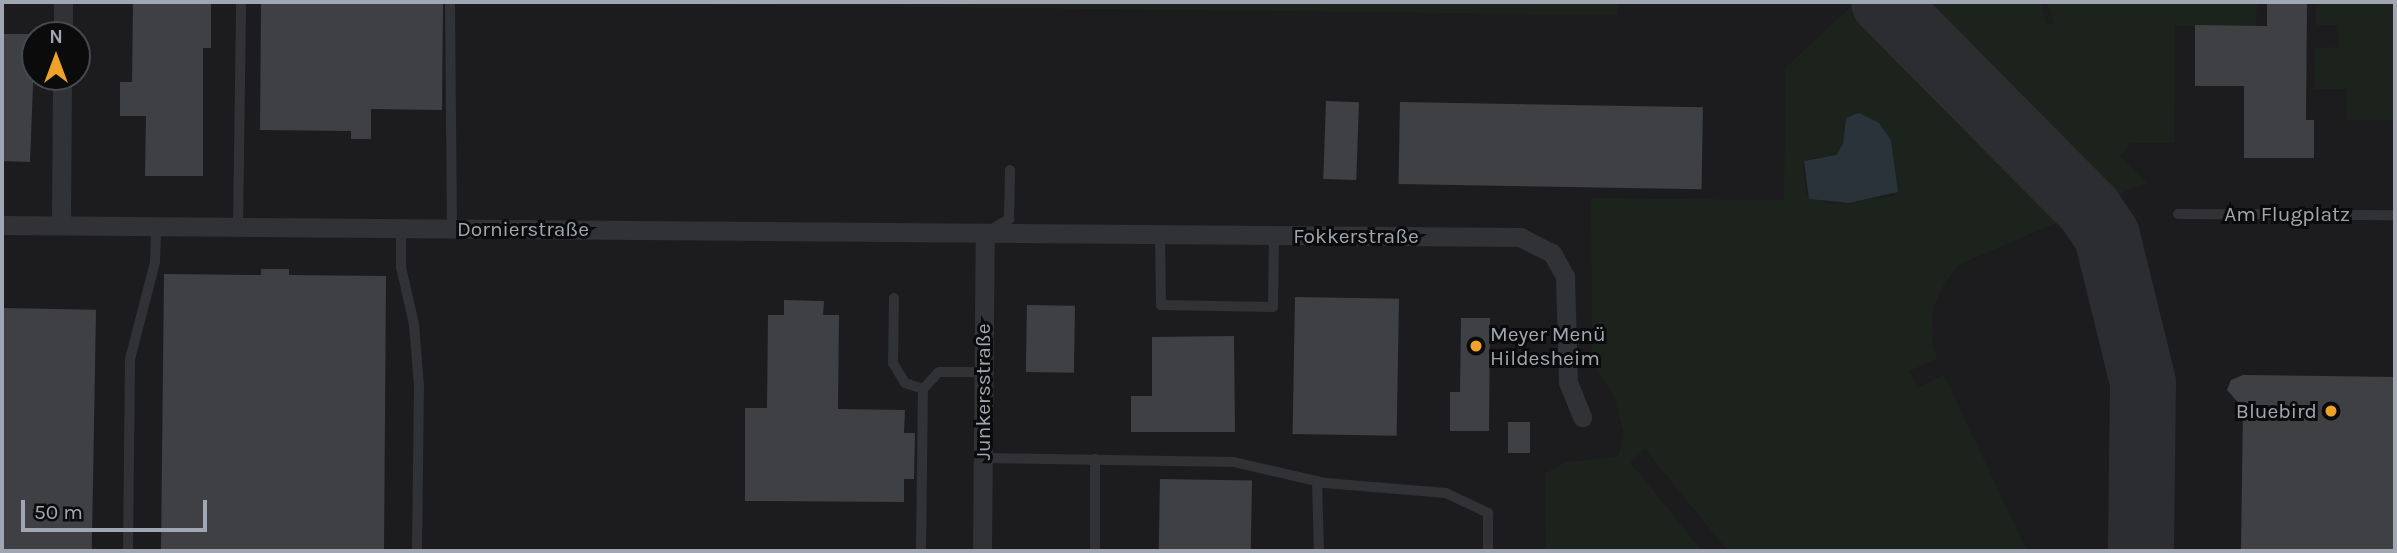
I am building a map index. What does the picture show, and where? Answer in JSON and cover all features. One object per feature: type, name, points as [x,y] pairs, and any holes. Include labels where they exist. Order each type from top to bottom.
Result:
[{"type":"street","points":[[63,2],[63,21]]},
{"type":"street","points":[[61,225],[62,91]]},
{"type":"street","name":"Dornierstraße","points":[[2,225],[985,233]]},
{"type":"street","name":"Fokkerstraße","points":[[985,233],[1520,237],[1545,247],[1565,276],[1568,382],[1582,416]]},
{"type":"street","name":"Junkersstraße","points":[[982,551],[985,233]]},
{"type":"lane","points":[[238,226],[241,2]]},
{"type":"lane","points":[[450,2],[452,229]]},
{"type":"lane","points":[[985,233],[1009,219],[1010,170]]},
{"type":"lane","name":"Am Flugplatz","points":[[2178,214],[2395,215]]},
{"type":"lane","points":[[128,551],[130,359],[152,275],[156,226]]},
{"type":"lane","points":[[401,228],[401,267],[414,324],[419,386],[416,551]]},
{"type":"lane","points":[[1160,234],[1160,305],[1273,307],[1274,235]]},
{"type":"lane","points":[[894,298],[893,363],[905,383],[923,388]]},
{"type":"lane","points":[[921,551],[923,388],[939,372],[984,372]]},
{"type":"lane","points":[[983,458],[1234,462],[1317,481],[1446,493],[1488,513],[1488,551]]},
{"type":"lane","points":[[1095,459],[1095,551]]},
{"type":"lane","points":[[1317,481],[1318,551]]},
{"type":"shaded area","points":[[2,2],[2395,2],[2395,551],[2,551]]},
{"type":"shaded area","points":[[466,2],[1617,2],[1617,15]]},
{"type":"shaded area","points":[[1856,2],[1861,2],[2073,216],[1960,264],[1945,282],[1933,308],[1931,337],[1937,359],[1909,371],[1918,388],[1944,375],[2027,551],[1728,551],[1645,449],[1630,462],[1702,551],[1546,551],[1545,474],[1566,462],[1618,457],[1624,434],[1614,396],[1592,363],[1591,198],[1784,200],[1785,68]],"holes":[[[1846,118],[1895,196],[1828,204],[1807,195],[1802,165],[1808,159],[1836,155],[1843,144]]]},
{"type":"shaded area","points":[[1906,2],[2040,2],[2047,24],[2054,24],[2047,2],[2257,2],[2256,26],[2175,26],[2174,143],[2131,143],[2120,156],[2147,183],[2103,200]]},
{"type":"shaded area","points":[[2316,2],[2395,2],[2395,120],[2346,120],[2347,89],[2315,89],[2315,48],[2339,47],[2338,25],[2316,25]]},
{"type":"shaded area","points":[[1859,113],[1879,123],[1891,140],[1898,192],[1849,203],[1809,199],[1804,161],[1836,155],[1843,144],[1846,118]]},
{"type":"building","points":[[133,2],[211,2],[211,48],[203,48],[203,176],[145,176],[146,116],[120,116],[120,82],[132,82]]},
{"type":"building","points":[[2267,2],[2307,2],[2306,120],[2314,120],[2314,158],[2244,158],[2244,86],[2195,86],[2195,25],[2267,26]]},
{"type":"building","points":[[261,3],[443,4],[442,110],[371,109],[371,139],[351,139],[351,131],[260,130]]},
{"type":"building","points":[[2,34],[21,34],[21,91],[33,91],[30,162],[2,161]]},
{"type":"building","points":[[1326,101],[1359,102],[1356,180],[1323,179]]},
{"type":"building","points":[[1400,102],[1703,107],[1702,189],[1399,184]]},
{"type":"building","points":[[261,269],[289,269],[289,275],[386,276],[384,551],[161,551],[164,274],[261,275]]},
{"type":"building","points":[[1295,297],[1399,299],[1397,436],[1293,434]]},
{"type":"building","points":[[784,300],[824,301],[823,315],[839,315],[838,409],[905,410],[904,433],[915,433],[914,479],[904,479],[904,502],[745,501],[745,408],[767,408],[768,315],[784,315]]},
{"type":"building","points":[[1027,305],[1075,306],[1074,373],[1026,372]]},
{"type":"building","points":[[2,308],[96,310],[92,551],[2,551]]},
{"type":"building","points":[[1461,318],[1490,318],[1489,431],[1450,431],[1450,392],[1460,392]]},
{"type":"building","points":[[1234,336],[1235,432],[1131,432],[1131,396],[1152,396],[1152,337]]},
{"type":"building","points":[[2243,375],[2395,377],[2395,551],[2241,551],[2243,408],[2227,390],[2231,380]]},
{"type":"building","points":[[1508,422],[1530,422],[1530,453],[1508,453]]},
{"type":"building","points":[[1160,479],[1252,481],[1251,551],[1159,551]]},
{"type":"taxiway","points":[[1884,2],[2089,209],[2107,236],[2143,383],[2141,551]]},
{"type":"place","name":"Meyer Menü Hildesheim","points":[[1476,346]]},
{"type":"place","name":"Bluebird","points":[[2331,411]]}]
